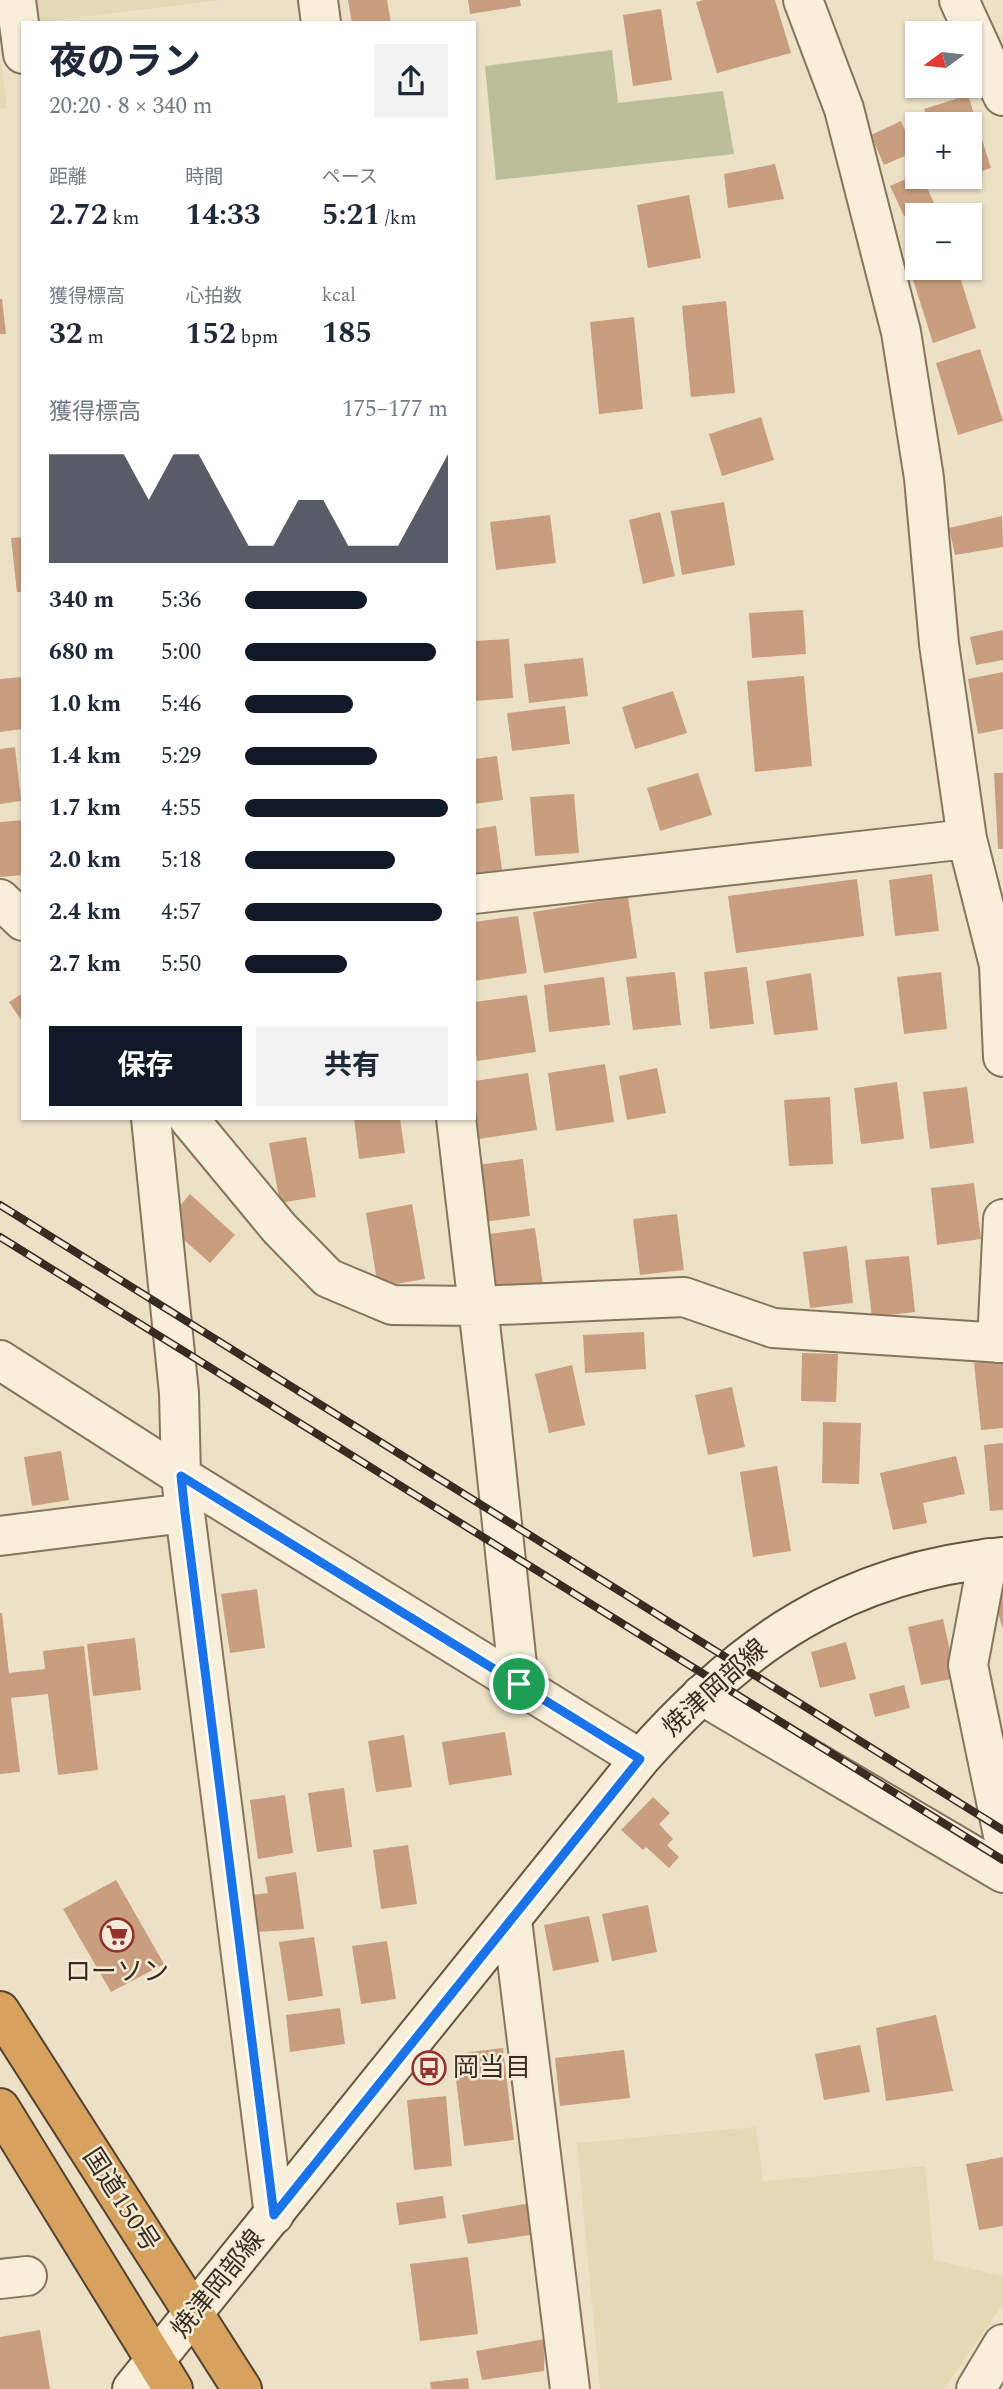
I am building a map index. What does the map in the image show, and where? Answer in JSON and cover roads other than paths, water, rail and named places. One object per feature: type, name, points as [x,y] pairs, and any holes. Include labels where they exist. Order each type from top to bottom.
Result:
[{"type":"highway","name":"国道150号","points":[[0,2011],[242,2389]]},
{"type":"highway","name":"国道150号","points":[[0,2108],[154,2379]]},
{"type":"street","points":[[16,0],[21,39]]},
{"type":"street","points":[[318,0],[321,21]]},
{"type":"street","points":[[803,0],[844,109],[901,332],[924,478],[939,644],[967,839],[999,965],[1003,1057]]},
{"type":"street","points":[[959,0],[1003,96]]},
{"type":"street","points":[[476,894],[967,839]]},
{"type":"street","points":[[0,899],[21,919]]},
{"type":"street","points":[[151,1120],[179,1393],[181,1476],[185,1513],[274,2215]]},
{"type":"street","points":[[190,1120],[280,1229],[328,1278],[392,1305],[478,1306],[684,1297],[773,1328],[1000,1343],[1003,1219]]},
{"type":"street","points":[[456,1120],[519,1684]]},
{"type":"street","points":[[0,1360],[181,1476],[640,1759]]},
{"type":"street","points":[[0,1536],[185,1513]]},
{"type":"street","points":[[996,1558],[968,1665],[1003,1835]]},
{"type":"street","name":"焼津岡部線","points":[[154,2379],[194,2313],[640,1759],[674,1721],[730,1668],[766,1640],[823,1606],[873,1585],[921,1571],[967,1560],[996,1558]]},
{"type":"street","points":[[701,1695],[1003,1873]]},
{"type":"street","points":[[512,1920],[570,2389]]},
{"type":"street","points":[[976,2389],[1003,2344]]},
{"type":"railway","points":[[0,1205],[1003,1830]]},
{"type":"railway","points":[[0,1237],[1003,1860]]},
{"type":"place","name":"ローソン","points":[[117,1935]]},
{"type":"place","name":"岡当目","points":[[429,2068]]}]
